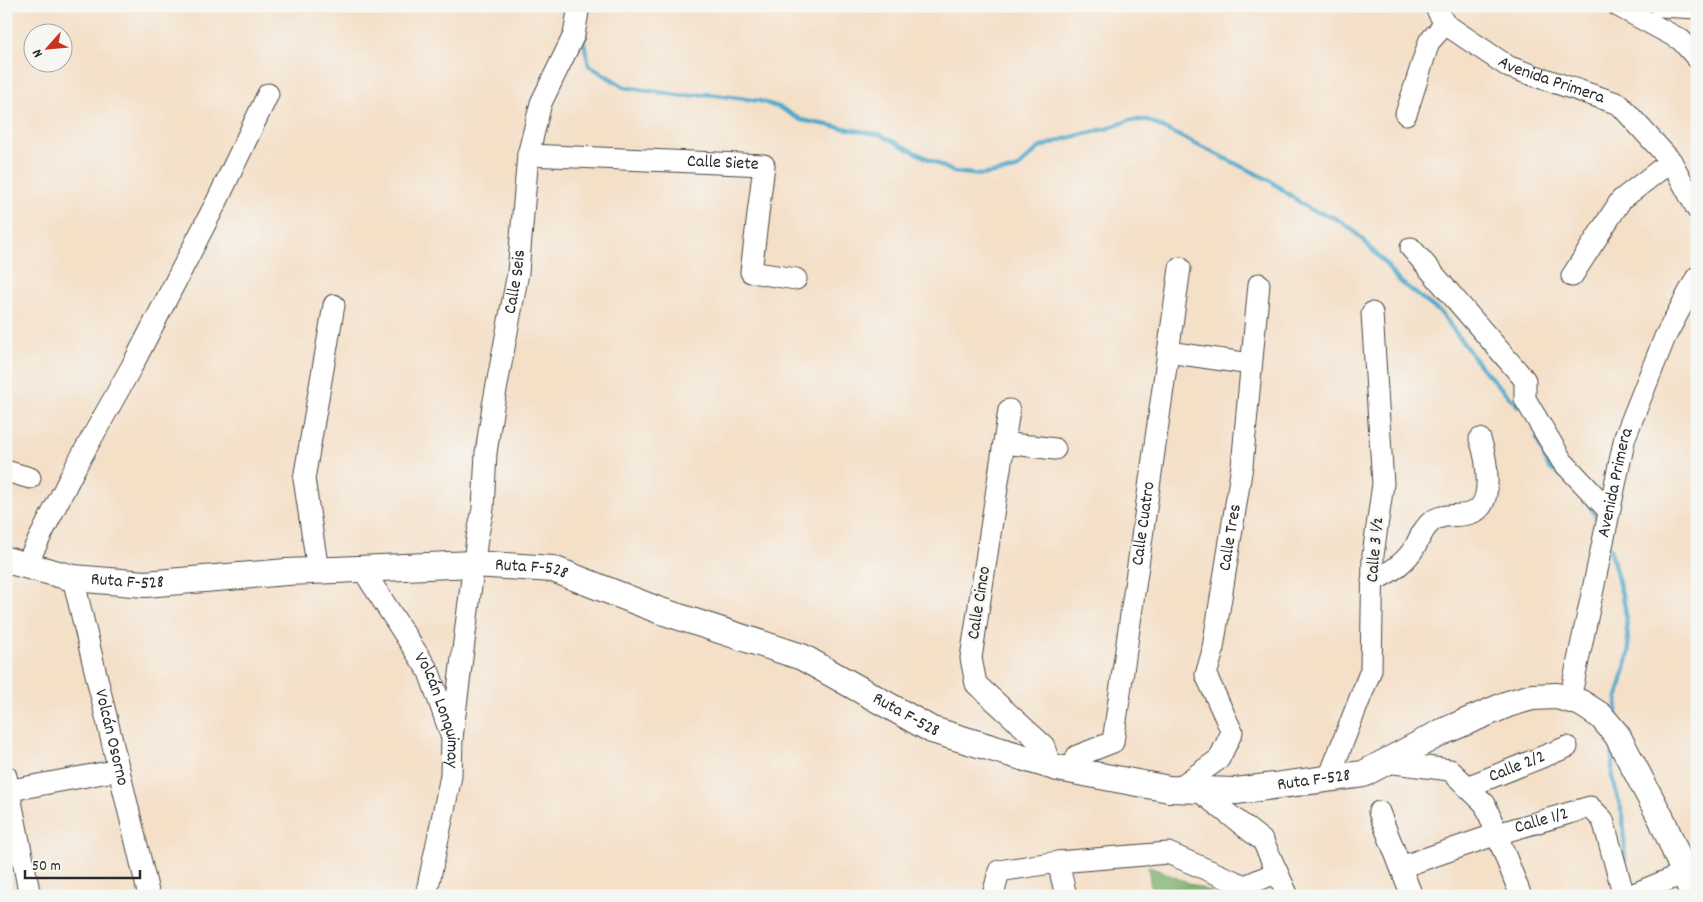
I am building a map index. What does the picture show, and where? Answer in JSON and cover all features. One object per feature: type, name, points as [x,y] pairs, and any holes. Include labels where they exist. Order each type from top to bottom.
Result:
[{"type":"main road","name":"Ruta F-528","points":[[16,563],[73,578],[145,584],[318,571],[474,564],[552,569],[658,610],[802,657],[932,730],[1066,764],[1236,791],[1363,774],[1442,732],[1520,700],[1545,696],[1570,699],[1602,716],[1617,734],[1662,820],[1691,884]]},
{"type":"street","name":"Calle Seis","points":[[452,738],[474,564],[484,509],[486,454],[518,273],[528,155],[541,103],[574,35],[579,6]]},
{"type":"street","points":[[1618,6],[1681,40],[1697,58]]},
{"type":"street","points":[[1660,6],[1697,8]]},
{"type":"street","points":[[1406,114],[1428,42],[1440,15]]},
{"type":"street","name":"Avenida Primera","points":[[1440,15],[1510,67],[1619,104],[1671,161],[1697,209]]},
{"type":"street","points":[[16,563],[76,466],[132,366],[208,218],[268,94]]},
{"type":"street","name":"Calle Siete","points":[[528,155],[764,165],[751,272],[796,279]]},
{"type":"street","points":[[1572,276],[1621,200],[1671,161]]},
{"type":"street","points":[[1410,248],[1525,380],[1525,399],[1562,461],[1609,511]]},
{"type":"street","name":"Calle Cuatro","points":[[1066,764],[1113,742],[1180,268]]},
{"type":"street","name":"Avenida Primera","points":[[1570,699],[1625,437],[1665,336],[1697,277]]},
{"type":"street","name":"Calle Tres","points":[[1192,784],[1219,759],[1232,732],[1206,675],[1212,654],[1242,466],[1259,284]]},
{"type":"street","points":[[318,571],[304,480],[334,306]]},
{"type":"street","name":"Calle 3 ½","points":[[1328,780],[1371,670],[1372,554],[1383,484],[1372,314]]},
{"type":"street","points":[[1168,352],[1251,364]]},
{"type":"street","name":"Calle Cinco","points":[[1009,410],[971,658],[976,684],[1066,764]]},
{"type":"street","points":[[1372,581],[1402,563],[1431,522],[1444,515],[1473,513],[1480,508],[1484,500],[1487,475],[1480,439]]},
{"type":"street","points":[[1004,443],[1055,449],[1032,446]]},
{"type":"street","points":[[6,472],[30,478]]},
{"type":"street","name":"Volcán Lonquimay","points":[[363,570],[429,672],[452,738],[451,776],[426,896]]},
{"type":"street","name":"Volcán Osorno","points":[[73,578],[149,896]]},
{"type":"street","name":"Calle 2/2","points":[[1467,787],[1567,747]]},
{"type":"street","points":[[1386,762],[1450,770],[1485,804],[1521,896]]},
{"type":"street","points":[[30,896],[7,786],[119,770]]},
{"type":"street","points":[[1192,784],[1263,841],[1288,896]]},
{"type":"street","name":"Calle 1/2","points":[[1401,867],[1497,834],[1590,807],[1603,820],[1624,896]]},
{"type":"street","points":[[1379,812],[1412,896]]},
{"type":"street","points":[[993,896],[999,871],[1058,862],[1168,852],[1244,886],[1277,872]]},
{"type":"street","points":[[1058,862],[1066,896]]},
{"type":"street","points":[[1628,896],[1691,884]]},
{"type":"green space","points":[[1148,866],[1211,892],[1209,896],[1152,896]]},
{"type":"waterway","points":[[582,34],[589,65],[624,87],[684,96],[709,94],[760,101],[781,108],[801,120],[881,135],[954,172],[981,175],[1016,169],[1039,148],[1130,120],[1147,120],[1269,180],[1309,209],[1335,218],[1352,229],[1385,263],[1397,279],[1442,314],[1480,366],[1518,406]]},
{"type":"waterway","points":[[1537,439],[1549,468],[1566,479]]},
{"type":"waterway","points":[[1587,501],[1599,522]]},
{"type":"waterway","points":[[1610,548],[1625,607],[1629,653],[1618,695],[1615,719]]},
{"type":"waterway","points":[[1612,749],[1612,778],[1623,816],[1625,860]]}]
